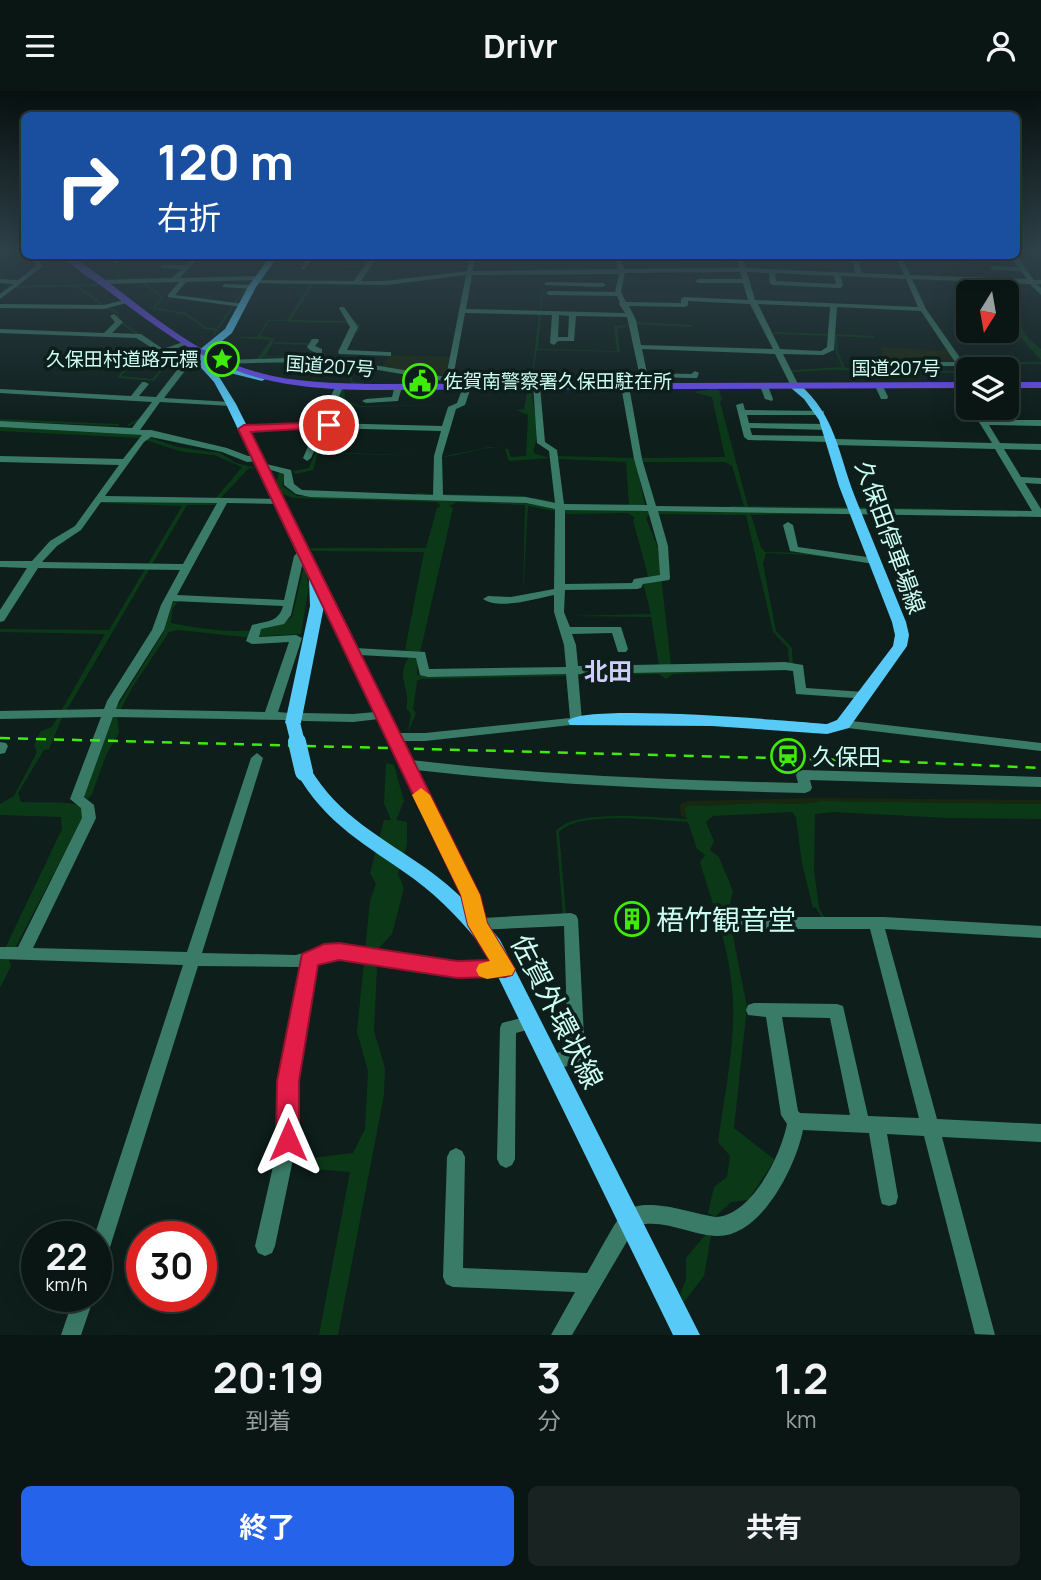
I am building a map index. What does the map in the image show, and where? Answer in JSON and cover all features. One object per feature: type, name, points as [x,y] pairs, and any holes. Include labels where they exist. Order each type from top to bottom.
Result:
[{"type":"highway","name":"国道207号","points":[[136,307],[201,353],[219,362],[262,378],[339,387],[625,386],[646,379],[691,379],[764,386],[881,391],[956,386]]},
{"type":"highway","points":[[1019,385],[1041,385]]},
{"type":"main road","points":[[241,307],[229,331],[201,353],[200,361],[232,404],[316,579],[317,607],[294,719]]},
{"type":"main road","points":[[212,374],[225,369],[262,378]]},
{"type":"main road","points":[[795,386],[828,430]]},
{"type":"main road","name":"久保田停車場線","points":[[828,430],[842,480],[902,635],[900,646],[843,724]]},
{"type":"main road","points":[[576,720],[614,718],[712,721],[813,729],[843,724]]},
{"type":"main road","name":"佐賀外環状線","points":[[294,719],[304,772],[324,803],[345,824],[408,865],[450,897],[477,925],[505,969],[687,1335]]},
{"type":"street","points":[[19,315],[28,307]]},
{"type":"street","points":[[449,380],[465,307]]},
{"type":"street","points":[[624,307],[630,316],[646,379]]},
{"type":"street","points":[[755,307],[795,386]]},
{"type":"street","points":[[637,347],[823,353],[831,348],[834,307]]},
{"type":"street","points":[[880,307],[923,309],[956,358]]},
{"type":"street","points":[[342,308],[354,327],[343,351]]},
{"type":"street","points":[[464,311],[630,316]]},
{"type":"street","points":[[556,313],[554,341],[571,339],[572,314]]},
{"type":"street","points":[[103,319],[115,318],[119,322],[107,334]]},
{"type":"street","points":[[65,332],[73,324]]},
{"type":"street","points":[[77,332],[85,326]]},
{"type":"street","points":[[6,328],[138,336],[162,352],[186,343]]},
{"type":"street","points":[[315,341],[311,347],[319,351],[388,354]]},
{"type":"street","points":[[312,359],[319,351]]},
{"type":"street","points":[[219,362],[339,360],[449,380],[515,383],[519,386]]},
{"type":"street","points":[[134,431],[187,363]]},
{"type":"street","points":[[899,364],[956,364]]},
{"type":"street","points":[[134,398],[145,384]]},
{"type":"street","points":[[395,737],[425,737],[576,720],[566,631],[561,617],[560,507],[553,450],[541,443],[536,386]]},
{"type":"street","points":[[488,599],[511,600],[559,589],[637,586],[638,581],[665,578],[663,546],[638,460],[625,386]]},
{"type":"street","points":[[764,386],[769,399]]},
{"type":"street","points":[[307,458],[339,387]]},
{"type":"street","points":[[366,401],[395,399],[398,387]]},
{"type":"street","points":[[438,496],[438,456],[452,407],[461,405],[467,387]]},
{"type":"street","points":[[0,391],[232,404]]},
{"type":"street","points":[[828,430],[748,437],[741,408],[828,430],[927,444],[1041,447]]},
{"type":"street","points":[[1040,514],[983,422],[1041,423]]},
{"type":"street","points":[[0,424],[134,431],[146,436],[224,450],[289,473],[289,485],[299,492],[310,494],[526,500],[560,507],[651,510],[1040,514]]},
{"type":"street","points":[[244,429],[324,425],[446,429]]},
{"type":"street","points":[[0,619],[35,565],[61,535],[78,528],[146,436]]},
{"type":"street","points":[[0,459],[125,462]]},
{"type":"street","points":[[1019,480],[1041,481]]},
{"type":"street","points":[[98,501],[279,502]]},
{"type":"street","points":[[219,501],[159,630],[113,701],[115,713],[97,740],[77,799],[87,805],[89,818],[12,954],[309,960],[324,953],[360,954],[457,969],[505,969]]},
{"type":"street","points":[[788,525],[794,549],[874,561]]},
{"type":"street","points":[[271,716],[296,638],[252,641],[254,632],[261,624],[280,622],[286,615],[299,556],[303,553]]},
{"type":"street","points":[[0,564],[186,567]]},
{"type":"street","points":[[316,579],[471,895],[477,925],[566,919],[577,1056],[551,1062]]},
{"type":"street","points":[[175,598],[289,603]]},
{"type":"street","points":[[566,631],[617,629],[622,649]]},
{"type":"street","points":[[352,651],[414,654],[423,657],[424,672],[428,673],[572,674],[790,667],[799,669],[800,691],[864,696]]},
{"type":"street","points":[[0,715],[115,713],[271,716],[294,719],[382,715]]},
{"type":"street","points":[[843,724],[1041,747]]},
{"type":"street","points":[[108,1221],[257,758]]},
{"type":"street","points":[[407,764],[473,772],[709,786],[805,788],[803,775],[1041,782]]},
{"type":"street","points":[[738,923],[880,923],[1041,932]]},
{"type":"street","points":[[880,923],[936,1128],[985,1334]]},
{"type":"street","points":[[265,1246],[288,1140],[288,1081],[309,960]]},
{"type":"street","points":[[754,1010],[837,1011],[889,1197]]},
{"type":"street","points":[[773,1010],[790,1115],[796,1121],[1041,1133]]},
{"type":"street","points":[[506,1159],[508,1028],[531,1022]]},
{"type":"street","points":[[561,1335],[630,1219],[638,1214],[725,1226],[750,1213],[788,1154],[796,1121]]},
{"type":"street","points":[[456,1157],[453,1277],[592,1283]]},
{"type":"street","points":[[71,1335],[79,1312]]},
{"type":"shaded area","points":[[295,307],[299,307],[290,321],[269,321],[260,336],[275,339],[265,356],[304,357],[313,349],[304,358],[263,357],[258,360],[342,365],[341,367],[249,362],[255,361],[271,340],[230,337],[257,337],[268,320],[287,320]]},
{"type":"shaded area","points":[[540,307],[538,349],[617,351],[614,326],[631,325],[617,329],[620,352],[537,350],[531,382]]},
{"type":"shaded area","points":[[1019,325],[1029,339],[1041,349],[1041,360],[1019,336]]},
{"type":"shaded area","points":[[880,347],[952,351],[957,357],[956,361],[884,359]]},
{"type":"shaded area","points":[[389,355],[451,357],[446,379],[382,367]]},
{"type":"shaded area","points":[[528,388],[531,388],[537,427],[533,450],[535,454],[551,458],[509,461],[505,449],[501,448],[508,449],[511,457],[526,456],[528,415],[516,410],[524,409]]},
{"type":"shaded area","points":[[341,389],[344,389],[345,399],[359,406],[451,405],[360,407],[340,402],[318,452],[435,456],[318,453],[313,470],[295,474],[293,471],[309,468]]},
{"type":"shaded area","points":[[719,390],[722,399],[720,402],[748,506],[744,506],[732,466],[725,462],[641,462],[640,458],[725,457],[712,397],[693,392]]},
{"type":"shaded area","points":[[0,427],[142,435],[178,447],[220,453],[236,463],[259,469],[249,468],[220,499],[215,499],[242,467],[214,455],[183,452],[139,438],[0,431]]},
{"type":"shaded area","points":[[489,447],[495,448],[482,449],[441,457]]},
{"type":"shaded area","points":[[557,456],[635,458],[645,505],[629,505],[626,462],[558,459]]},
{"type":"shaded area","points":[[279,472],[286,473],[282,486],[297,496],[517,502],[563,509],[849,513],[751,515],[765,552],[809,553],[863,562],[766,553],[763,564],[776,631],[792,648],[793,670],[673,674],[666,679],[659,674],[421,679],[417,681],[413,709],[416,713],[408,732],[411,714],[406,708],[407,694],[403,675],[413,652],[405,650],[424,552],[312,551],[310,548],[426,548],[437,508],[441,506],[437,502],[293,498],[280,493],[276,484]],"holes":[[[457,502],[525,505],[523,594],[528,506],[570,514],[628,513],[635,518],[633,520],[648,576],[652,577],[643,583],[651,614],[565,616],[651,617],[659,666],[671,666],[658,548],[646,518],[650,514],[746,515],[773,632],[788,648],[789,664],[756,671],[417,675],[418,659],[415,658],[420,653],[453,508],[449,506]]]},
{"type":"shaded area","points":[[219,502],[214,505],[187,505],[62,718],[49,749],[44,750],[18,793],[21,802],[63,803],[84,807],[82,819],[9,960],[11,966],[0,988],[0,959],[62,829],[61,817],[0,815],[0,804],[14,796],[37,752],[34,745],[41,731],[52,727],[105,634],[0,632],[0,629],[109,630],[182,506],[99,503]]},
{"type":"shaded area","points":[[304,566],[309,585],[301,634],[244,637],[178,630],[169,632],[117,716],[119,733],[106,755],[92,794],[88,799],[84,796],[117,707],[163,633],[174,600],[179,600],[172,610],[171,623],[233,631],[265,628],[292,617]]},
{"type":"shaded area","points":[[386,763],[394,765],[404,801],[396,820],[407,822],[407,845],[398,874],[404,888],[392,934],[379,948],[374,962],[377,968],[374,1031],[385,1068],[384,1095],[338,1335],[319,1335],[350,1172],[302,1168],[303,1159],[353,1153],[365,1129],[368,1071],[357,1032],[370,901],[376,884],[370,873],[384,820],[391,820],[384,803]]},
{"type":"shaded area","points":[[813,798],[1041,800],[1041,804],[820,801],[799,804],[688,805],[688,819],[681,816],[680,804],[687,801]]},
{"type":"shaded area","points":[[820,801],[1041,804],[1041,819],[947,818],[833,812],[815,814],[814,871],[819,907],[813,908],[802,863],[796,817],[792,812],[713,816],[706,822],[714,841],[710,850],[719,857],[733,891],[728,911],[747,1007],[734,1128],[775,1160],[748,1200],[731,1202],[715,1217],[708,1213],[714,1187],[727,1177],[730,1156],[718,1142],[730,1064],[733,1006],[727,955],[700,862],[705,855],[697,849],[688,822],[620,818],[569,825],[559,832],[566,915],[563,915],[556,831],[580,819],[598,817],[687,819],[685,809],[688,805],[799,804]]},
{"type":"shaded area","points":[[706,1234],[711,1236],[704,1276],[684,1302],[680,1294],[686,1280],[686,1258]]},
{"type":"waterway","points":[[105,307],[117,312],[118,318]]},
{"type":"waterway","points":[[155,307],[186,314],[205,328],[217,330]]},
{"type":"waterway","points":[[217,330],[232,307]]},
{"type":"waterway","points":[[290,321],[348,322]]},
{"type":"waterway","points":[[354,321],[359,326],[357,332]]},
{"type":"waterway","points":[[122,323],[139,335]]},
{"type":"waterway","points":[[636,323],[691,326]]},
{"type":"waterway","points":[[214,334],[217,330]]},
{"type":"waterway","points":[[775,333],[830,335]]},
{"type":"waterway","points":[[793,371],[844,368],[837,353],[836,335],[873,337]]},
{"type":"waterway","points":[[275,343],[310,344]]},
{"type":"waterway","points":[[166,352],[190,356]]},
{"type":"waterway","points":[[185,363],[192,354]]},
{"type":"waterway","points":[[132,362],[119,377],[153,380],[167,363],[177,363]]},
{"type":"waterway","points":[[1019,363],[1041,363]]},
{"type":"waterway","points":[[341,367],[349,373],[352,382]]},
{"type":"waterway","points":[[837,369],[956,372]]},
{"type":"waterway","points":[[352,383],[363,384]]},
{"type":"waterway","points":[[0,420],[118,425]]},
{"type":"waterway","points":[[129,425],[138,420]]},
{"type":"waterway","points":[[417,494],[434,495]]},
{"type":"waterway","points":[[441,495],[525,497]]},
{"type":"waterway","points":[[535,499],[556,503]]},
{"type":"waterway","points":[[731,507],[846,508]]},
{"type":"waterway","points":[[859,508],[946,510]]},
{"type":"waterway","points":[[817,907],[824,919]]},
{"type":"railway","points":[[0,738],[887,761],[1041,768]]},
{"type":"slow traffic","points":[[421,795],[471,895],[477,925],[505,969],[487,970]]},
{"type":"place","name":"久保田村道路元標","points":[[222,359]]},
{"type":"place","name":"佐賀南警察署久保田駐在所","points":[[420,381]]},
{"type":"place","name":"久保田","points":[[788,756]]},
{"type":"place","name":"梧竹観音堂","points":[[632,919]]},
{"type":"district","name":"北田","points":[[608,670]]},
{"type":"route","points":[[288,1140],[288,1081],[309,960],[324,953],[339,952],[457,969],[505,969],[477,925],[471,895],[244,429],[329,425]]}]
